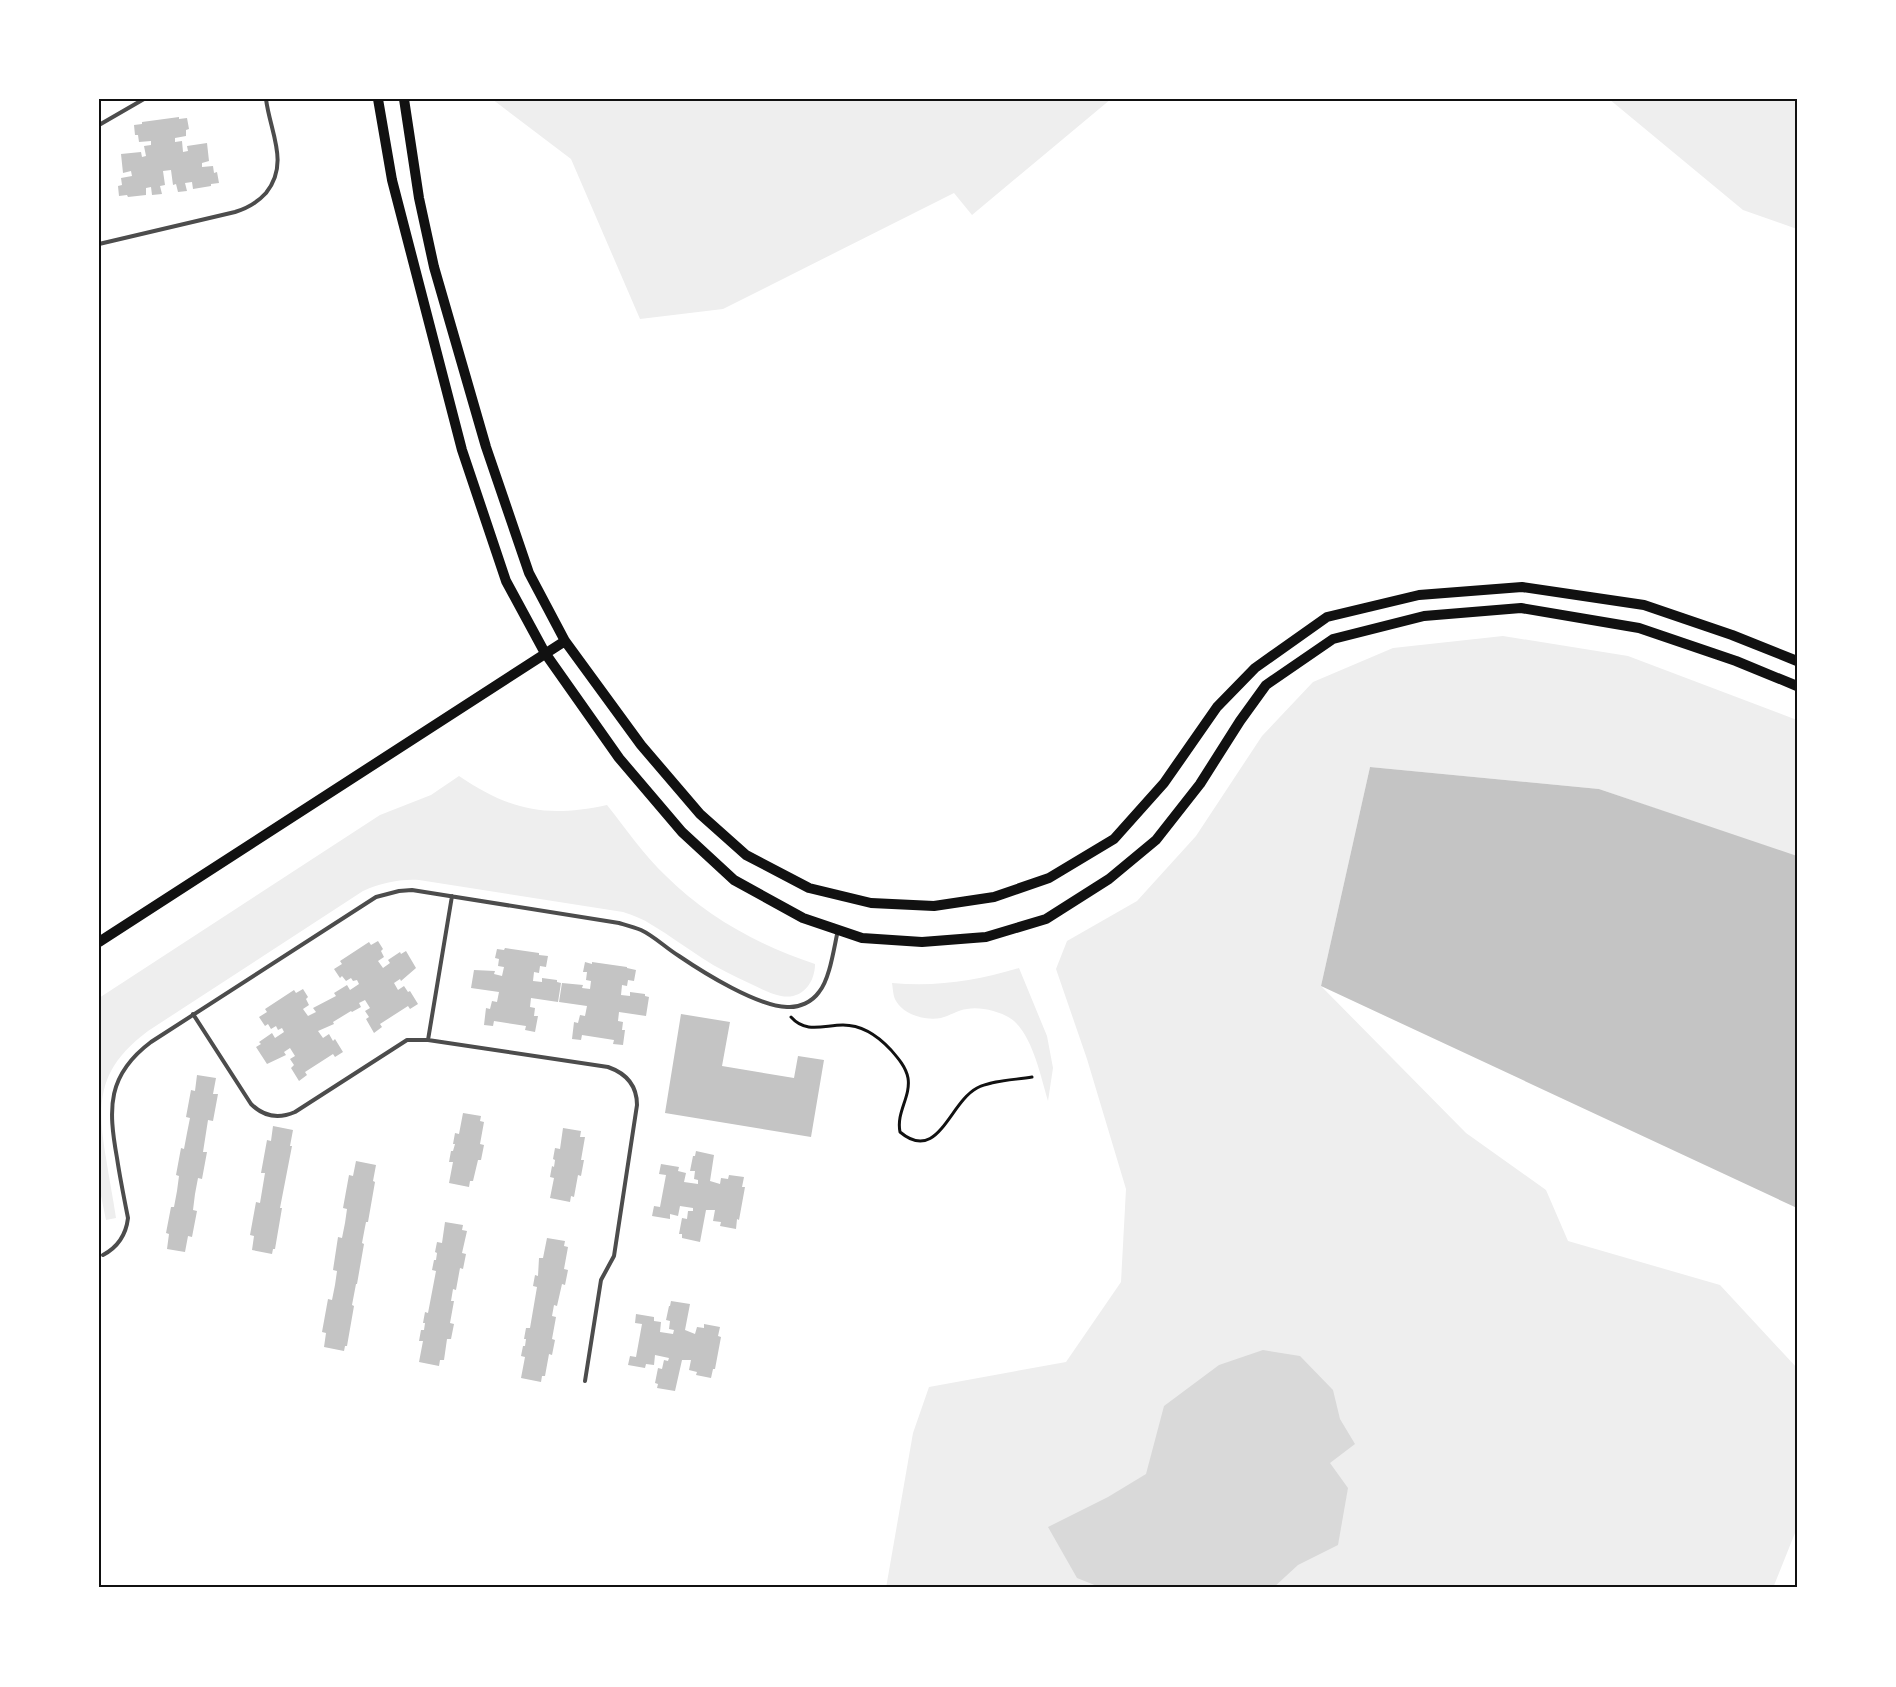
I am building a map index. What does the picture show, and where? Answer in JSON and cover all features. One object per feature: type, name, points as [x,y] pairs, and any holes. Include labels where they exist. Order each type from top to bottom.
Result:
[{"type":"main road","points":[[378,99],[392,180],[462,450],[506,580],[544,653],[620,758],[691,840],[734,880],[803,918],[862,938],[922,942],[986,937],[1046,919],[1109,879],[1156,840],[1200,784],[1266,685],[1333,639],[1424,615],[1521,608],[1639,628],[1736,661],[1797,686]]},
{"type":"main road","points":[[404,99],[419,198],[434,267],[486,447],[529,573],[565,641],[641,745],[700,814],[746,855],[809,888],[870,903],[934,906],[994,897],[1049,878],[1114,838],[1164,783],[1216,707],[1255,668],[1327,616],[1419,595],[1522,587],[1644,605],[1732,635],[1797,661]]},
{"type":"main road","points":[[99,942],[565,641]]},
{"type":"lane","points":[[99,125],[144,99]]},
{"type":"lane","points":[[99,244],[235,212],[256,203],[275,178],[279,156],[266,99]]},
{"type":"lane","points":[[103,1255],[118,1244],[128,1218],[110,1115],[112,1097],[126,1066],[138,1051],[376,897],[412,890],[606,920],[630,926],[642,930],[678,956],[728,986],[772,1004],[786,1007],[798,1006],[810,1001],[820,992],[838,930]]},
{"type":"lane","points":[[428,1040],[452,896]]},
{"type":"lane","points":[[193,1014],[251,1104],[256,1109],[277,1117],[295,1112],[407,1040],[428,1040],[608,1067],[622,1073],[635,1089],[637,1105],[614,1256],[601,1280],[585,1381]]},
{"type":"path","points":[[786,1007],[792,1019],[800,1025],[821,1028],[843,1025],[856,1027],[870,1032],[886,1045],[901,1061],[908,1077],[908,1094],[898,1123],[900,1132],[913,1140],[928,1141],[935,1136],[975,1089],[1032,1077]]},
{"type":"shaded area","points":[[492,99],[1111,99],[972,215],[954,193],[723,309],[640,319],[571,159]]},
{"type":"shaded area","points":[[1609,99],[1797,99],[1797,229],[1743,210]]},
{"type":"shaded area","points":[[1503,636],[1628,656],[1797,720],[1797,857],[1599,789],[1370,767],[1321,986],[1466,1133],[1546,1190],[1568,1241],[1720,1285],[1797,1368],[1797,1528],[1773,1588],[886,1588],[913,1433],[929,1387],[1066,1362],[1121,1282],[1126,1189],[1087,1059],[1056,969],[1067,941],[1137,901],[1196,836],[1262,736],[1313,682],[1393,648]]},
{"type":"shaded area","points":[[459,776],[495,797],[530,808],[565,811],[607,805],[658,868],[699,905],[754,939],[815,964],[810,984],[801,993],[788,997],[769,992],[720,969],[649,923],[623,912],[419,880],[397,881],[377,886],[363,891],[148,1031],[119,1058],[105,1087],[102,1102],[103,1137],[116,1218],[106,1220],[99,1186],[99,998],[380,815],[431,795]]},
{"type":"shaded area","points":[[1019,968],[1047,1036],[1053,1068],[1048,1101],[1031,1047],[1021,1028],[1014,1021],[992,1010],[978,1008],[960,1011],[941,1018],[922,1018],[900,1006],[896,1001],[892,983],[956,982]]},
{"type":"shaded area","points":[[1263,1350],[1300,1356],[1333,1390],[1340,1419],[1355,1444],[1330,1463],[1348,1488],[1338,1545],[1298,1565],[1273,1588],[1102,1588],[1077,1578],[1048,1527],[1108,1497],[1146,1474],[1164,1406],[1219,1365]]},
{"type":"building","points":[[179,117],[179,119],[187,118],[189,129],[186,130],[186,136],[175,138],[175,142],[182,141],[183,152],[188,151],[187,146],[207,143],[209,161],[202,163],[202,167],[213,166],[219,183],[193,189],[192,182],[185,183],[187,191],[178,192],[176,184],[173,185],[171,170],[163,171],[165,185],[160,186],[162,194],[152,195],[151,187],[146,188],[146,195],[119,196],[118,186],[122,185],[121,178],[132,176],[131,171],[123,173],[121,154],[141,152],[142,157],[146,156],[144,146],[151,145],[151,141],[139,142],[138,135],[135,135],[134,125]]},
{"type":"building","points":[[1370,767],[1599,789],[1797,856],[1797,1208],[1321,986]]},
{"type":"building","points":[[378,941],[383,949],[381,951],[384,957],[378,961],[383,968],[390,963],[388,960],[406,951],[416,968],[401,981],[400,979],[394,983],[398,990],[404,986],[408,992],[410,991],[418,1004],[410,1009],[408,1006],[380,1024],[382,1027],[374,1033],[366,1019],[369,1017],[365,1011],[370,1008],[365,1000],[359,1003],[361,1007],[318,1031],[323,1038],[329,1034],[333,1041],[335,1039],[343,1052],[335,1057],[333,1054],[305,1072],[307,1075],[299,1081],[291,1068],[294,1065],[290,1059],[295,1056],[290,1048],[284,1052],[286,1055],[267,1064],[256,1047],[272,1033],[275,1038],[284,1032],[282,1028],[278,1030],[276,1026],[271,1029],[268,1024],[265,1026],[259,1017],[267,1012],[265,1009],[294,990],[296,993],[303,989],[308,997],[306,999],[309,1005],[303,1009],[308,1016],[316,1012],[313,1008],[336,996],[334,993],[347,985],[350,990],[359,984],[357,980],[353,981],[351,978],[346,981],[342,976],[340,978],[334,969],[342,964],[340,961],[369,942],[371,945]]},
{"type":"building","points":[[505,948],[548,956],[546,967],[540,966],[539,973],[534,972],[533,981],[542,982],[542,978],[557,980],[561,983],[558,1002],[531,998],[530,1007],[535,1008],[534,1016],[538,1016],[535,1032],[525,1030],[526,1026],[494,1021],[493,1026],[484,1025],[486,1008],[490,1009],[492,1001],[497,1002],[499,992],[471,988],[474,970],[495,971],[494,974],[502,976],[504,967],[498,966],[499,959],[495,958],[497,949],[504,950]]},
{"type":"building","points":[[585,962],[636,970],[634,981],[628,980],[627,986],[622,985],[621,995],[630,996],[630,992],[645,994],[649,997],[646,1016],[619,1012],[618,1021],[623,1022],[622,1030],[625,1030],[623,1045],[613,1044],[614,1040],[582,1035],[581,1040],[572,1039],[574,1022],[578,1023],[580,1015],[585,1016],[587,1006],[559,1002],[562,983],[583,985],[582,988],[590,989],[591,981],[586,980],[587,972],[583,972]]},
{"type":"building","points":[[681,1014],[730,1022],[722,1066],[794,1078],[798,1056],[824,1060],[811,1137],[665,1113]]},
{"type":"building","points":[[197,1075],[216,1078],[213,1094],[218,1094],[213,1121],[208,1120],[203,1152],[207,1152],[202,1179],[198,1178],[193,1210],[197,1211],[192,1237],[188,1236],[185,1252],[167,1249],[169,1234],[166,1233],[177,1191],[179,1176],[176,1175],[181,1148],[184,1149],[190,1118],[186,1117],[191,1090],[195,1091]]},
{"type":"building","points":[[463,1113],[481,1116],[480,1121],[484,1122],[480,1144],[484,1145],[481,1160],[478,1160],[473,1181],[470,1181],[469,1187],[449,1183],[453,1162],[449,1162],[451,1151],[455,1144],[453,1144],[455,1133],[459,1134]]},
{"type":"building","points":[[273,1126],[293,1130],[280,1208],[282,1208],[275,1249],[272,1254],[252,1250],[254,1236],[250,1235],[256,1202],[260,1203],[265,1173],[261,1173],[267,1140],[271,1141]]},
{"type":"building","points":[[563,1128],[581,1131],[580,1137],[585,1137],[581,1176],[578,1175],[574,1197],[571,1196],[570,1202],[550,1198],[554,1178],[550,1177],[552,1166],[554,1167],[555,1148],[560,1149]]},
{"type":"building","points":[[696,1151],[714,1155],[710,1181],[720,1184],[721,1178],[728,1179],[729,1175],[744,1177],[742,1187],[745,1187],[736,1229],[720,1226],[721,1222],[713,1221],[715,1210],[706,1210],[700,1242],[682,1238],[682,1234],[679,1234],[682,1218],[687,1219],[688,1211],[693,1211],[693,1208],[680,1206],[678,1216],[670,1214],[670,1219],[652,1216],[654,1206],[660,1207],[666,1175],[659,1174],[661,1164],[679,1167],[678,1171],[686,1173],[684,1182],[698,1184],[698,1180],[694,1179],[695,1171],[690,1171]]},
{"type":"building","points":[[356,1161],[376,1165],[373,1181],[375,1182],[362,1243],[364,1244],[352,1305],[354,1306],[347,1346],[344,1351],[324,1347],[326,1333],[322,1332],[328,1299],[332,1300],[335,1285],[337,1271],[333,1270],[338,1237],[342,1238],[345,1223],[347,1209],[343,1208],[349,1175],[353,1176]]},
{"type":"building","points":[[445,1222],[463,1225],[462,1230],[467,1231],[462,1253],[466,1254],[463,1269],[460,1268],[456,1290],[453,1289],[451,1301],[454,1301],[450,1323],[454,1324],[451,1339],[447,1339],[444,1360],[440,1360],[439,1366],[419,1362],[423,1341],[419,1341],[421,1330],[424,1330],[425,1312],[428,1313],[436,1271],[432,1270],[434,1260],[436,1260],[437,1242],[442,1243]]},
{"type":"building","points":[[547,1238],[565,1241],[564,1246],[568,1247],[564,1269],[568,1270],[557,1306],[554,1305],[552,1316],[556,1317],[552,1339],[555,1340],[552,1355],[549,1354],[545,1376],[542,1376],[541,1382],[521,1378],[525,1357],[521,1356],[523,1346],[525,1346],[526,1328],[530,1328],[537,1287],[533,1286],[535,1275],[538,1276],[539,1258],[543,1258]]},
{"type":"building","points":[[671,1301],[690,1304],[685,1330],[695,1334],[697,1327],[704,1328],[704,1324],[720,1327],[718,1336],[721,1337],[711,1378],[696,1375],[697,1372],[689,1370],[691,1360],[682,1360],[675,1391],[657,1388],[658,1384],[655,1383],[658,1368],[662,1369],[664,1360],[668,1361],[669,1358],[655,1355],[654,1365],[646,1364],[645,1368],[628,1365],[630,1356],[636,1357],[642,1324],[635,1323],[636,1314],[654,1317],[654,1321],[661,1322],[660,1332],[673,1334],[674,1330],[669,1329],[670,1321],[666,1320]]}]
